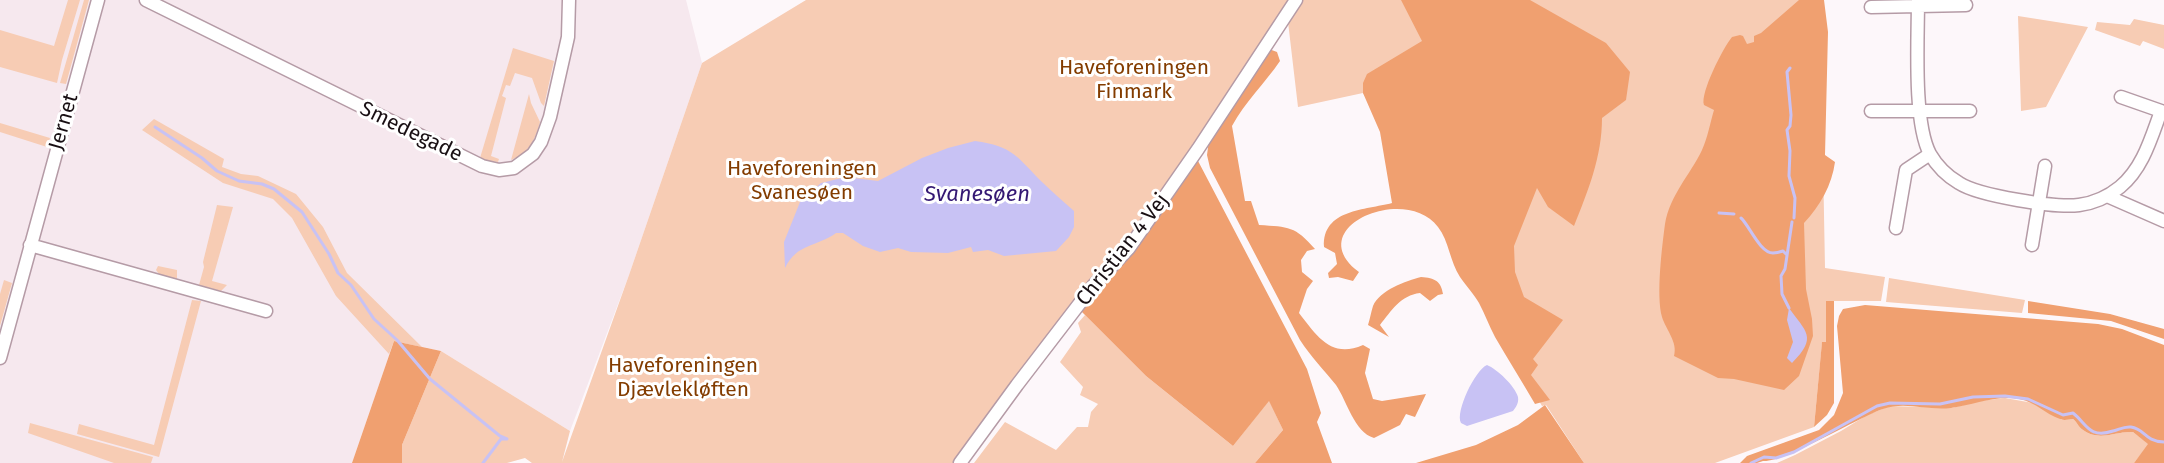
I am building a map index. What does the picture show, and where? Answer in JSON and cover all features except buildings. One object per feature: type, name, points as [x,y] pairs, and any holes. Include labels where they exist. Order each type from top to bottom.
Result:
[{"type":"street","name":"Jernet","points":[[1,352],[98,0]]},
{"type":"street","name":"Smedegade","points":[[146,0],[482,166],[499,170],[514,168],[533,153],[541,142],[550,117],[568,37],[569,0]]},
{"type":"street","name":"Christian 4 Vej","points":[[960,463],[1093,286],[1129,248],[1198,149],[1296,0]]},
{"type":"street","points":[[1918,3],[1922,130],[1930,154],[1948,176],[1972,190],[2074,206],[2107,196],[2129,178],[2138,167],[2163,112],[2121,97]]},
{"type":"street","points":[[1871,7],[1918,3],[1966,5]]},
{"type":"street","points":[[1871,111],[1970,111]]},
{"type":"street","points":[[1896,228],[1906,170],[1930,154]]},
{"type":"street","points":[[2032,245],[2045,166]]},
{"type":"street","points":[[2107,196],[2164,221]]},
{"type":"street","points":[[30,245],[266,311]]},
{"type":"shaded area","points":[[0,0],[686,0],[702,63],[629,275],[570,431],[441,351],[394,341],[352,463],[0,463]]},
{"type":"shaded area","points":[[1401,0],[1530,0],[1606,43],[1630,72],[1626,100],[1602,118],[1597,160],[1574,226],[1548,207],[1537,188],[1514,246],[1515,272],[1524,297],[1563,320],[1533,359],[1538,365],[1531,375],[1550,400],[1535,404],[1495,337],[1475,296],[1457,271],[1442,233],[1423,214],[1403,209],[1383,210],[1364,216],[1349,227],[1342,240],[1344,256],[1359,272],[1353,281],[1338,277],[1329,278],[1328,273],[1337,264],[1335,253],[1324,247],[1325,234],[1330,225],[1348,213],[1392,203],[1380,132],[1363,93],[1363,83],[1367,74],[1422,41]]},
{"type":"shaded area","points":[[1799,0],[1824,0],[1828,32],[1825,155],[1835,162],[1824,195],[1804,223],[1806,289],[1813,336],[1799,376],[1784,390],[1734,379],[1718,378],[1674,356],[1673,341],[1660,308],[1660,284],[1665,224],[1671,204],[1706,140],[1714,110],[1704,105],[1705,91],[1718,60],[1732,37],[1740,35],[1747,44],[1754,42],[1754,36],[1761,33]]},
{"type":"shaded area","points":[[1269,49],[1277,52],[1280,61],[1232,126],[1245,201],[1251,201],[1259,225],[1291,229],[1315,249],[1307,251],[1301,260],[1302,272],[1313,281],[1307,289],[1299,313],[1319,337],[1333,347],[1352,349],[1363,345],[1370,349],[1365,373],[1373,399],[1382,401],[1426,394],[1415,417],[1406,414],[1400,425],[1374,438],[1367,435],[1356,423],[1336,385],[1300,340],[1210,168],[1207,155],[1209,140]]},
{"type":"shaded area","points":[[1197,159],[1307,369],[1321,413],[1317,422],[1332,463],[1255,463],[1283,430],[1269,401],[1233,446],[1146,376],[1080,310],[1138,244]]},
{"type":"shaded area","points":[[1421,277],[1436,281],[1441,286],[1443,294],[1430,301],[1420,293],[1402,300],[1380,325],[1389,337],[1368,325],[1373,306],[1381,295],[1401,284]]},
{"type":"shaded area","points":[[1826,301],[1834,301],[1834,403],[1827,415],[1814,427],[1822,342],[1826,342]]},
{"type":"shaded area","points":[[2028,301],[2110,314],[2164,329],[2164,339],[2111,321],[2028,313]]},
{"type":"shaded area","points":[[1865,305],[2098,324],[2122,329],[2164,345],[2164,463],[2134,463],[2148,444],[2133,432],[2095,435],[2081,429],[2073,419],[2060,419],[2030,403],[2010,398],[1993,399],[1951,408],[1891,407],[1787,455],[1757,463],[1740,463],[1747,456],[1819,430],[1834,415],[1843,393],[1837,326],[1839,316],[1843,309]]},
{"type":"shaded area","points":[[394,341],[441,351],[402,445],[402,463],[352,463]]},
{"type":"shaded area","points":[[1545,405],[1584,463],[1416,463],[1476,445],[1518,425]]},
{"type":"green space","points":[[68,0],[80,0],[57,83],[0,67],[0,30],[54,46]]},
{"type":"green space","points":[[84,0],[89,0],[66,84],[60,83]]},
{"type":"green space","points":[[806,0],[1288,0],[1175,174],[1127,241],[1096,271],[953,463],[532,463],[525,458],[507,463],[402,463],[402,445],[441,351],[570,431],[562,462],[702,63]]},
{"type":"green space","points":[[1301,0],[1820,0],[1825,268],[1885,277],[1881,301],[1826,301],[1826,343],[1822,343],[1814,427],[1715,463],[1584,463],[1546,405],[1542,406],[1363,93],[1298,107],[1288,22]]},
{"type":"green space","points":[[2018,16],[2088,27],[2046,107],[2021,111]]},
{"type":"green space","points":[[2134,19],[2164,25],[2164,49],[2143,41],[2140,46],[2095,30],[2097,22],[2130,25]]},
{"type":"green space","points":[[513,48],[554,61],[544,106],[532,78],[515,73],[510,86],[506,85],[502,96],[506,98],[491,156],[499,159],[498,162],[488,161],[480,158]]},
{"type":"green space","points":[[529,94],[540,122],[530,145],[522,154],[511,160]]},
{"type":"green space","points":[[154,119],[224,159],[222,167],[241,174],[258,176],[296,194],[323,227],[347,273],[422,347],[394,341],[389,354],[336,296],[292,218],[273,199],[223,183],[142,130]]},
{"type":"green space","points":[[0,123],[50,138],[47,147],[0,132]]},
{"type":"green space","points":[[217,205],[233,207],[212,281],[227,285],[221,291],[199,285]]},
{"type":"green space","points":[[158,266],[177,270],[177,279],[159,274],[156,270]]},
{"type":"green space","points":[[1889,278],[2025,300],[2022,313],[1886,302]]},
{"type":"green space","points":[[4,280],[12,283],[0,326],[0,294]]},
{"type":"green space","points":[[192,300],[201,301],[159,457],[77,434],[79,424],[154,445]]},
{"type":"green space","points":[[1085,315],[1146,376],[1233,446],[1269,400],[1283,430],[1255,463],[974,463],[1005,422],[1056,450],[1077,427],[1088,427],[1091,412],[1098,404],[1080,395],[1083,387],[1060,362],[1081,332],[1078,323]]},
{"type":"green space","points":[[2005,398],[2033,403],[2062,420],[2073,419],[2081,429],[2095,435],[2133,432],[2149,444],[2134,463],[1777,463],[1841,431],[1867,415],[1890,406],[1952,408],[1979,401]]},
{"type":"green space","points":[[30,423],[153,457],[151,463],[114,463],[28,433]]},
{"type":"water","name":"Svanesøen","points":[[975,141],[998,146],[1013,154],[1074,211],[1074,227],[1069,237],[1056,251],[1004,256],[988,250],[973,252],[971,247],[948,253],[911,252],[898,248],[880,252],[863,246],[843,233],[836,233],[795,254],[785,268],[784,242],[800,202],[821,183],[846,177],[878,181],[922,158]]},
{"type":"water","points":[[1789,308],[1807,335],[1805,347],[1792,363],[1787,358],[1793,342],[1787,320]]},
{"type":"water","points":[[1487,365],[1510,383],[1518,397],[1518,403],[1513,411],[1467,426],[1461,423],[1460,418],[1463,401],[1477,375]]},
{"type":"waterway","points":[[1790,68],[1787,72],[1791,115],[1790,126],[1787,130],[1790,151],[1789,176],[1795,198],[1794,218]]},
{"type":"waterway","points":[[155,127],[202,158],[217,171],[239,181],[262,184],[274,189],[302,212],[329,254],[338,273],[351,285],[374,319],[397,340],[430,379],[500,436],[507,439]]},
{"type":"waterway","points":[[1719,213],[1734,214]]},
{"type":"waterway","points":[[1741,218],[1764,249],[1773,253],[1783,251],[1786,254]]},
{"type":"waterway","points":[[1789,308],[1782,294],[1781,276],[1785,269],[1792,222]]},
{"type":"waterway","points":[[1751,463],[1764,457],[1776,458],[1794,452],[1877,406],[1890,403],[1940,404],[1973,397],[2005,396],[2028,399],[2063,415],[2073,413],[2093,432],[2105,433],[2131,427],[2152,440],[2164,442]]},
{"type":"waterway","points":[[483,463],[501,439],[506,439]]},
{"type":"park label","name":"Haveforeningen Finmark","points":[[1134,80]]},
{"type":"park label","name":"Haveforeningen Svanesøen","points":[[802,181]]},
{"type":"park label","name":"Haveforeningen Djævlekløften","points":[[683,378]]}]
